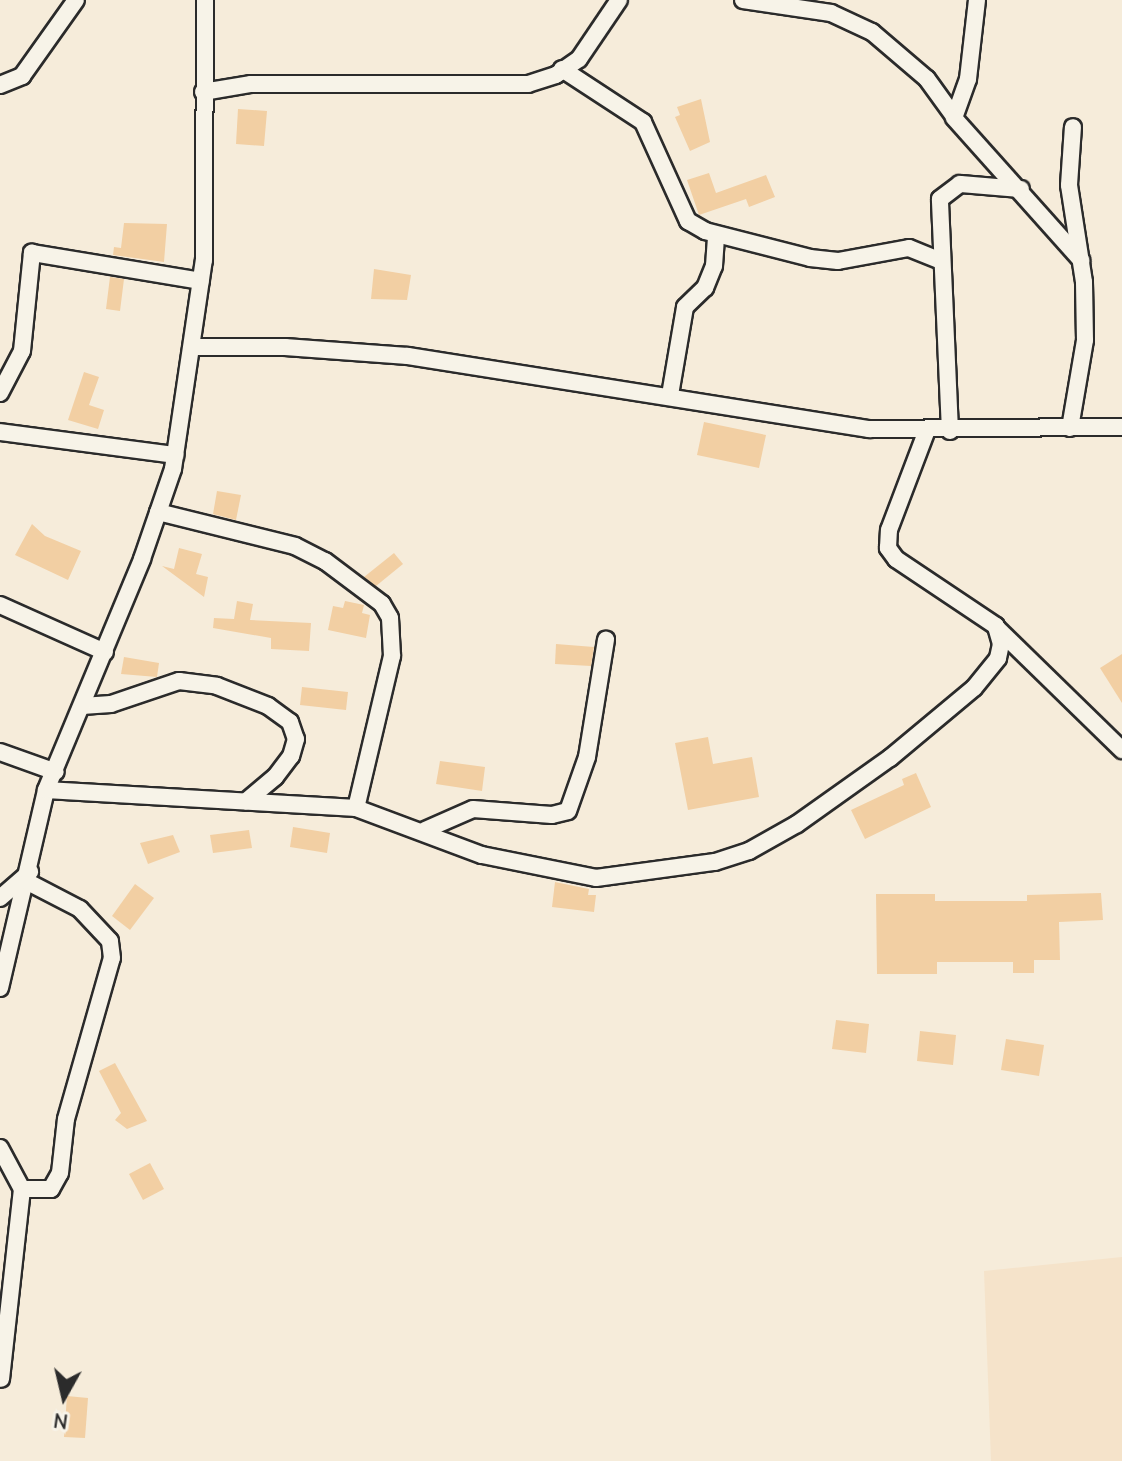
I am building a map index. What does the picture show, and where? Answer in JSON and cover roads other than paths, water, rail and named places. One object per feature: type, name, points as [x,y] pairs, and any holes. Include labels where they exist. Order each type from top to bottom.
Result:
[{"type":"street","points":[[0,85],[22,76],[76,0]]},
{"type":"street","points":[[0,988],[29,877],[46,790],[105,652],[158,512],[175,455],[201,281],[205,0]]},
{"type":"street","points":[[203,92],[251,84],[319,82],[500,87],[528,84],[579,59],[619,0]]},
{"type":"street","points":[[743,0],[831,13],[872,32],[927,79],[953,115],[1081,260]]},
{"type":"street","points":[[953,115],[968,79],[977,0]]},
{"type":"street","points":[[562,69],[643,122],[688,221],[716,235],[810,258],[838,261],[909,248],[941,261]]},
{"type":"street","points":[[1070,428],[1085,340],[1081,260],[1069,185],[1073,127]]},
{"type":"street","points":[[950,431],[937,216],[946,190],[984,182],[1021,189]]},
{"type":"street","points":[[670,395],[685,307],[705,288],[714,266],[716,235]]},
{"type":"street","points":[[0,393],[22,351],[32,253],[201,281]]},
{"type":"street","points":[[192,347],[408,356],[670,395],[869,429],[950,431],[1122,427]]},
{"type":"street","points":[[927,430],[889,530],[888,548],[896,559],[996,626],[1122,750]]},
{"type":"street","points":[[0,432],[175,455]]},
{"type":"street","points":[[158,512],[295,546],[325,561],[382,604],[390,618],[392,656],[356,808]]},
{"type":"street","points":[[0,605],[105,652]]},
{"type":"street","points":[[46,790],[356,808],[425,830],[482,855],[596,878],[738,855],[779,835],[852,787],[974,688],[998,658],[1001,644],[996,626]]},
{"type":"street","points":[[425,830],[473,809],[552,815],[568,811],[587,757],[606,640]]},
{"type":"street","points":[[82,706],[111,704],[179,681],[217,686],[268,706],[290,722],[296,739],[291,756],[275,777],[246,801]]},
{"type":"street","points":[[0,752],[56,772]]},
{"type":"street","points":[[0,898],[29,877]]},
{"type":"street","points":[[22,1189],[51,1189],[60,1173],[66,1119],[112,958],[110,941],[80,909],[29,877]]},
{"type":"street","points":[[0,1148],[22,1189],[1,1379]]}]
